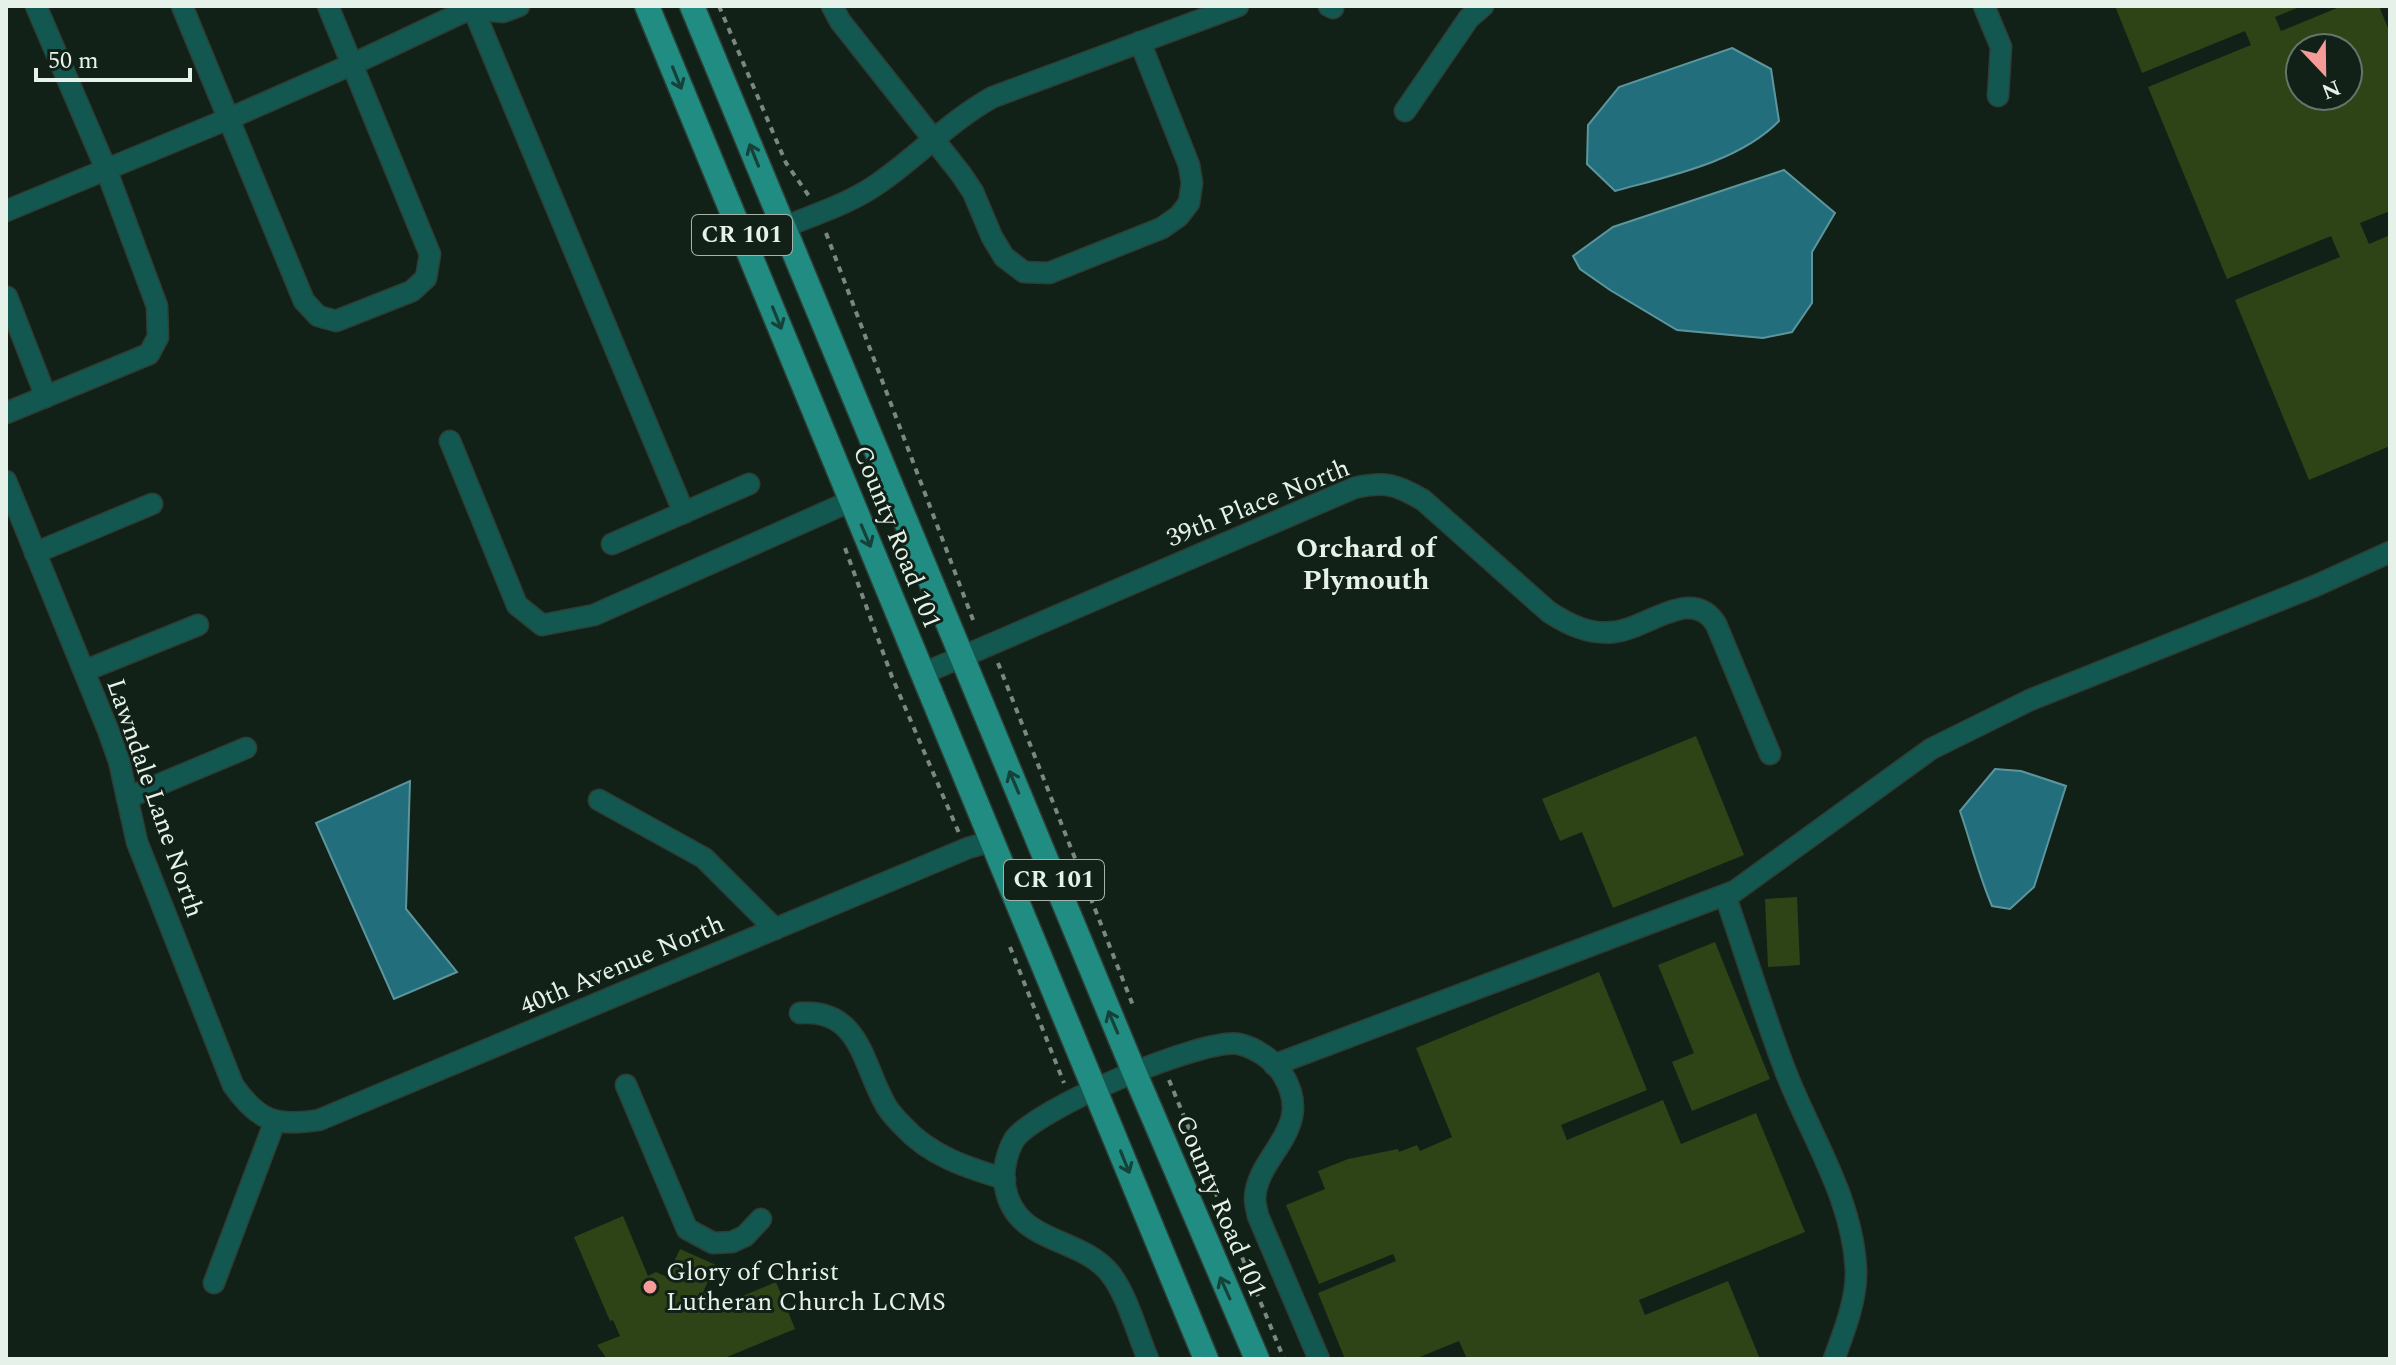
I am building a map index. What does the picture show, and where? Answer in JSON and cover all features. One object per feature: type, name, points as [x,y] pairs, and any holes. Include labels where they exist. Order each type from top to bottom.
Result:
[{"type":"main road","name":"County Road 101","points":[[647,6],[1206,1359]]},
{"type":"main road","name":"County Road 101","points":[[692,6],[1135,1074],[1257,1359]]},
{"type":"street","points":[[6,413],[149,354],[158,337],[157,306],[106,169],[36,6]]},
{"type":"street","points":[[182,6],[304,301],[318,316],[336,321],[412,291],[426,278],[430,254],[328,6]]},
{"type":"street","points":[[6,211],[228,119],[473,7],[503,12],[519,6]]},
{"type":"street","points":[[832,6],[840,21],[973,192],[1004,257],[1024,272],[1049,273],[1162,228],[1179,216],[1189,203],[1192,183],[1189,165],[1140,42]]},
{"type":"street","points":[[784,227],[877,185],[967,113],[993,97],[1238,6]]},
{"type":"street","points":[[1405,111],[1469,18],[1483,6]]},
{"type":"street","points":[[1984,6],[2001,47],[1998,96]]},
{"type":"street","points":[[473,7],[684,513]]},
{"type":"street","points":[[7,297],[46,397]]},
{"type":"street","points":[[450,441],[517,605],[542,625],[594,615],[851,501]]},
{"type":"street","name":"Lawndale Lane North","points":[[6,481],[115,751],[137,842],[233,1085],[255,1112],[272,1121]]},
{"type":"street","name":"39th Place North","points":[[922,674],[1354,488],[1378,483],[1402,487],[1423,500],[1549,612],[1569,625],[1591,631],[1614,632],[1637,627],[1680,608],[1702,609],[1716,624],[1770,754]]},
{"type":"street","points":[[612,544],[749,484]]},
{"type":"street","points":[[35,553],[152,504]]},
{"type":"street","points":[[1148,1359],[1110,1272],[1092,1256],[1035,1231],[1018,1217],[1005,1187],[1006,1158],[1015,1138],[1036,1118],[1071,1099],[1213,1045],[1237,1044],[1257,1051],[1274,1065],[1735,891],[1931,749],[2030,700],[2315,586],[2390,552]]},
{"type":"street","points":[[84,671],[198,625]]},
{"type":"street","points":[[127,798],[246,748]]},
{"type":"street","points":[[599,800],[704,858],[775,929]]},
{"type":"street","name":"40th Avenue North","points":[[272,1121],[295,1124],[319,1120],[968,848],[992,841]]},
{"type":"street","points":[[1725,895],[1782,1062],[1850,1223],[1856,1273],[1846,1326],[1834,1359]]},
{"type":"street","points":[[800,1013],[813,1012],[840,1021],[853,1034],[885,1105],[905,1129],[934,1151],[963,1166],[1005,1179]]},
{"type":"street","name":"County Road 101","points":[[1274,1065],[1289,1090],[1292,1107],[1290,1126],[1282,1144],[1268,1161],[1255,1198],[1258,1216],[1319,1359]]},
{"type":"street","points":[[626,1085],[687,1229],[713,1243],[732,1242],[745,1236],[761,1219]]},
{"type":"street","points":[[214,1283],[272,1121]]},
{"type":"path","points":[[719,6],[786,163],[810,198]]},
{"type":"path","points":[[1176,1093],[1284,1359]]},
{"type":"water","points":[[1732,48],[1771,69],[1779,121],[1763,135],[1702,166],[1615,191],[1587,164],[1588,125],[1619,87]]},
{"type":"water","points":[[1784,170],[1835,213],[1812,252],[1812,303],[1792,332],[1763,338],[1677,330],[1580,269],[1573,256],[1613,227]]},
{"type":"water","points":[[1995,769],[2021,771],[2066,786],[2034,887],[2010,909],[1992,906],[1960,811]]},
{"type":"water","points":[[410,781],[406,909],[457,972],[394,999],[316,823]]},
{"type":"building","points":[[2115,6],[2302,6],[2275,17],[2281,31],[2342,6],[2379,6],[2390,33],[2390,211],[2360,223],[2369,244],[2390,235],[2390,446],[2309,480],[2235,300],[2340,257],[2331,236],[2227,279],[2148,87],[2251,45],[2245,31],[2142,73]]},
{"type":"building","points":[[1696,736],[1744,855],[1613,908],[1582,832],[1560,841],[1542,799]]},
{"type":"building","points":[[1797,897],[1800,965],[1768,967],[1765,899]]},
{"type":"building","points":[[1715,942],[1770,1079],[1692,1111],[1672,1062],[1694,1053],[1658,965]]},
{"type":"building","points":[[1599,972],[1647,1090],[1561,1125],[1567,1140],[1663,1100],[1681,1144],[1756,1113],[1805,1232],[1639,1300],[1645,1315],[1728,1281],[1760,1359],[1467,1359],[1459,1341],[1415,1359],[1345,1359],[1318,1293],[1396,1261],[1393,1254],[1319,1284],[1286,1205],[1325,1189],[1318,1171],[1348,1159],[1398,1149],[1399,1152],[1417,1145],[1420,1151],[1452,1137],[1416,1048]]},
{"type":"building","name":"Glory of Christ Lutheran Church LCMS","points":[[623,1216],[648,1276],[656,1272],[667,1277],[680,1249],[716,1265],[703,1292],[716,1298],[719,1306],[776,1282],[795,1329],[722,1359],[607,1359],[597,1345],[620,1336],[613,1320],[610,1321],[574,1237]]},
{"type":"place","name":"Glory of Christ Lutheran Church LCMS","points":[[650,1287]]},
{"type":"district","name":"Orchard of Plymouth","points":[[1366,564]]}]
